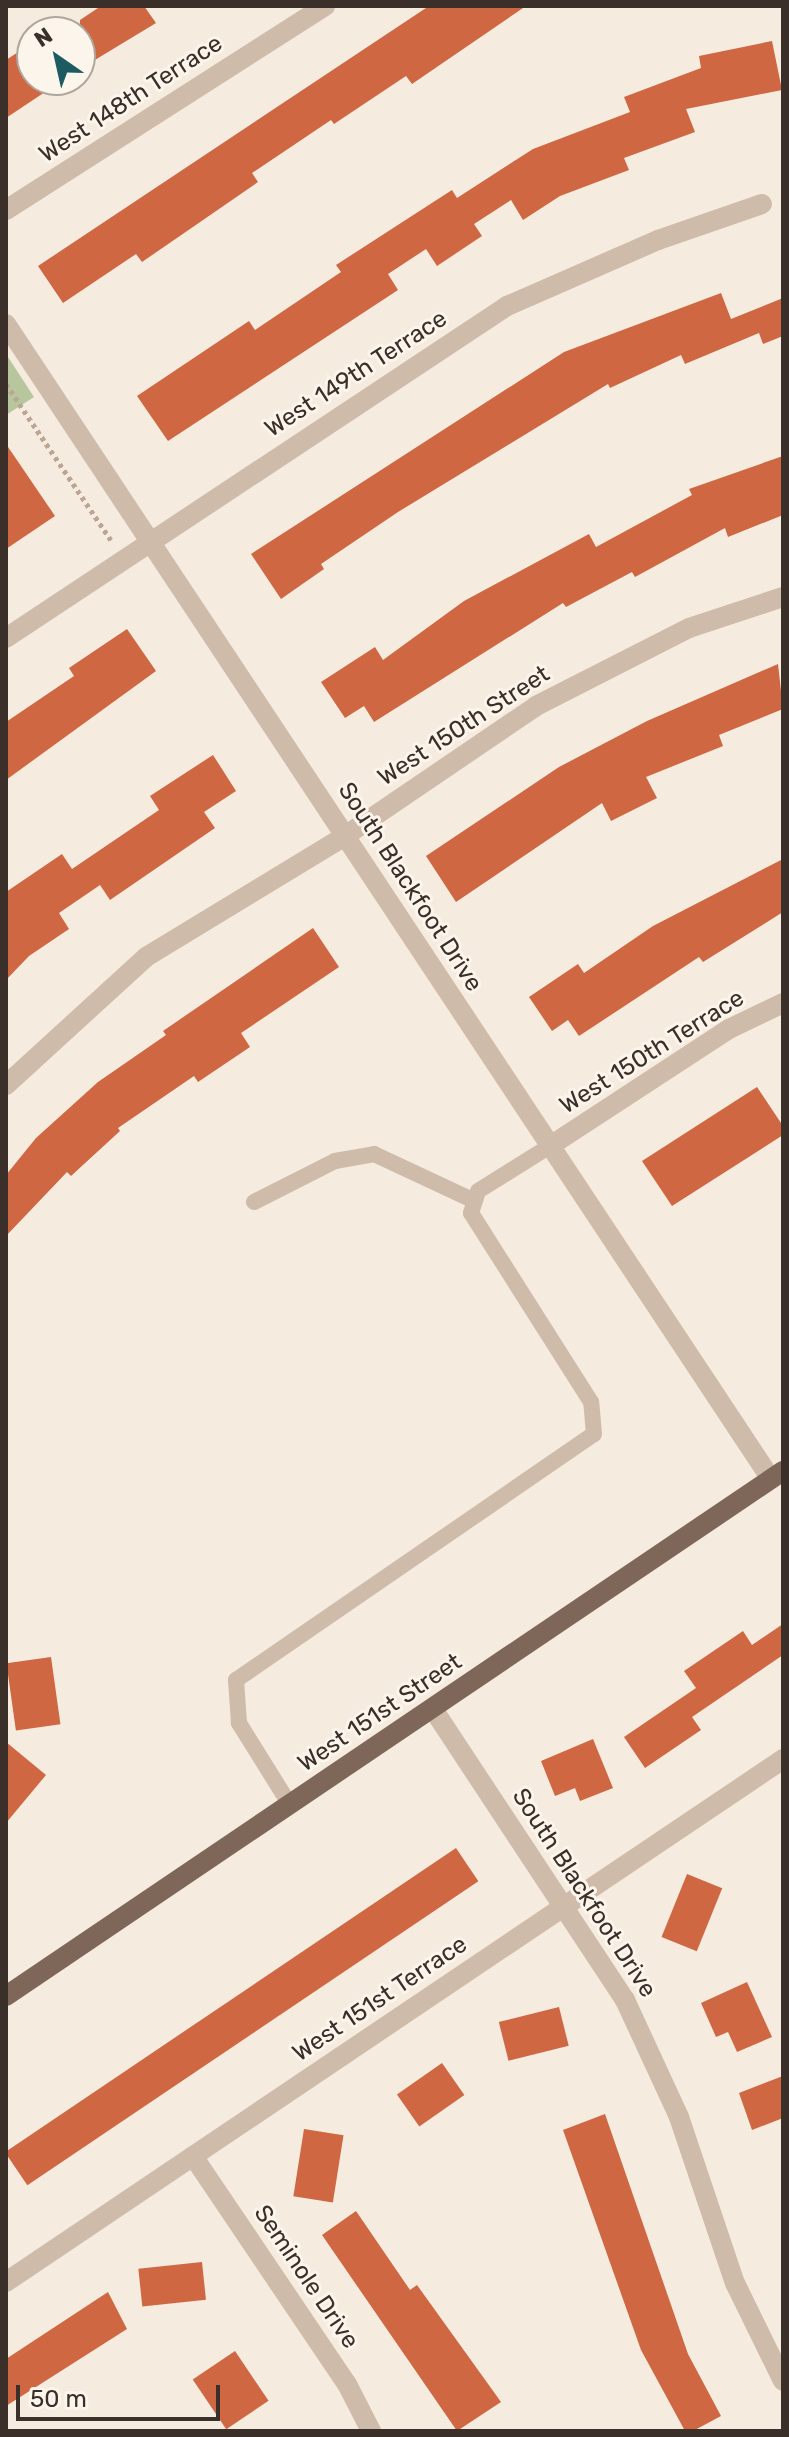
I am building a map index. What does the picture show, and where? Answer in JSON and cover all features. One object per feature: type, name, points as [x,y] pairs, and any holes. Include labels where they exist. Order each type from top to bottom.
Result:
[{"type":"main road","name":"West 151st Street","points":[[6,1996],[777,1475]]},
{"type":"street","name":"West 148th Terrace","points":[[6,210],[325,6]]},
{"type":"street","name":"West 149th Terrace","points":[[6,638],[507,306],[658,240],[762,204]]},
{"type":"street","name":"South Blackfoot Drive","points":[[6,324],[550,1146],[777,1475]]},
{"type":"street","name":"West 150th Street","points":[[6,1085],[146,957],[345,836],[536,706],[689,628],[783,597]]},
{"type":"street","name":"West 150th Terrace","points":[[550,1146],[729,1029],[783,1003]]},
{"type":"street","name":"South Blackfoot Drive","points":[[433,1709],[625,2000],[665,2082],[735,2283],[783,2381]]},
{"type":"street","name":"West 151st Terrace","points":[[6,2282],[783,1759]]},
{"type":"street","name":"Seminole Drive","points":[[193,2156],[347,2384],[371,2431]]},
{"type":"lane","points":[[290,1805],[239,1723],[236,1680],[594,1434],[591,1402],[480,1233],[471,1213],[478,1191],[550,1146]]},
{"type":"lane","points":[[254,1202],[335,1161],[374,1154],[475,1201]]},
{"type":"path","points":[[6,384],[100,529],[126,557]]},
{"type":"green space","points":[[6,354],[34,397],[6,415]]},
{"type":"building","points":[[101,6],[144,6],[156,23],[96,59],[96,16],[86,16]]},
{"type":"building","points":[[429,6],[526,6],[412,84],[406,76],[334,124],[331,120],[252,173],[258,182],[142,262],[136,254],[63,303],[38,266]]},
{"type":"building","points":[[772,41],[782,90],[686,109],[695,132],[624,158],[629,170],[560,196],[523,220],[511,200],[474,224],[482,236],[437,266],[426,249],[388,274],[398,290],[168,441],[137,396],[249,321],[255,330],[341,272],[336,265],[452,190],[457,198],[533,149],[630,112],[624,97],[701,68],[699,56]]},
{"type":"building","points":[[16,53],[16,96],[39,96],[6,118],[6,60]]},
{"type":"building","points":[[721,293],[731,319],[783,298],[783,336],[763,344],[759,333],[685,364],[681,355],[610,388],[608,384],[398,512],[321,564],[324,569],[281,599],[251,554],[564,352]]},
{"type":"building","points":[[6,444],[55,516],[6,549]]},
{"type":"building","points":[[783,456],[783,515],[728,537],[725,528],[635,577],[632,572],[566,607],[563,603],[374,722],[364,706],[345,718],[321,682],[375,647],[383,660],[464,601],[589,534],[596,547],[692,495],[689,489]]},
{"type":"building","points":[[127,629],[156,671],[6,780],[6,722],[74,676],[69,668]]},
{"type":"building","points":[[778,664],[783,709],[719,735],[723,746],[646,777],[657,798],[611,821],[602,803],[456,902],[426,856],[559,767],[647,721]]},
{"type":"building","points":[[213,755],[236,791],[204,812],[215,828],[110,900],[100,885],[59,913],[69,929],[29,956],[6,980],[6,892],[62,854],[72,869],[159,810],[150,796]]},
{"type":"building","points":[[783,859],[783,912],[703,962],[699,957],[579,1036],[568,1020],[552,1031],[529,997],[578,964],[584,973],[653,926]]},
{"type":"building","points":[[313,928],[339,967],[241,1033],[250,1047],[198,1082],[194,1076],[118,1128],[120,1131],[71,1176],[67,1172],[6,1236],[6,1175],[36,1138],[98,1082],[166,1035],[163,1031]]},
{"type":"building","points":[[757,1087],[783,1126],[783,1135],[672,1206],[642,1161]]},
{"type":"building","points":[[783,1624],[783,1655],[692,1717],[701,1730],[645,1768],[624,1737],[696,1688],[684,1671],[743,1631],[752,1645]]},
{"type":"building","points":[[51,1657],[60,1724],[16,1731],[6,1663]]},
{"type":"building","points":[[593,1739],[613,1788],[580,1801],[575,1788],[555,1796],[541,1761]]},
{"type":"building","points":[[6,1742],[46,1775],[6,1823]]},
{"type":"building","points":[[456,1848],[478,1881],[27,2185],[6,2152]]},
{"type":"building","points":[[687,1874],[722,1888],[697,1951],[662,1937]]},
{"type":"building","points":[[747,1982],[772,2037],[737,2052],[728,2032],[716,2037],[701,2003]]},
{"type":"building","points":[[559,2007],[569,2046],[509,2061],[499,2022]]},
{"type":"building","points":[[442,2063],[464,2095],[419,2126],[397,2095]]},
{"type":"building","points":[[783,2076],[783,2118],[752,2130],[739,2093]]},
{"type":"building","points":[[605,2114],[688,2354],[721,2416],[693,2431],[685,2431],[641,2350],[563,2130]]},
{"type":"building","points":[[304,2129],[344,2135],[333,2202],[293,2196]]},
{"type":"building","points":[[356,2211],[410,2290],[417,2285],[501,2402],[457,2431],[322,2235]]},
{"type":"building","points":[[202,2262],[206,2300],[142,2306],[138,2269]]},
{"type":"building","points":[[108,2292],[127,2329],[6,2406],[6,2359]]},
{"type":"building","points":[[235,2351],[269,2401],[226,2429],[193,2380]]}]
